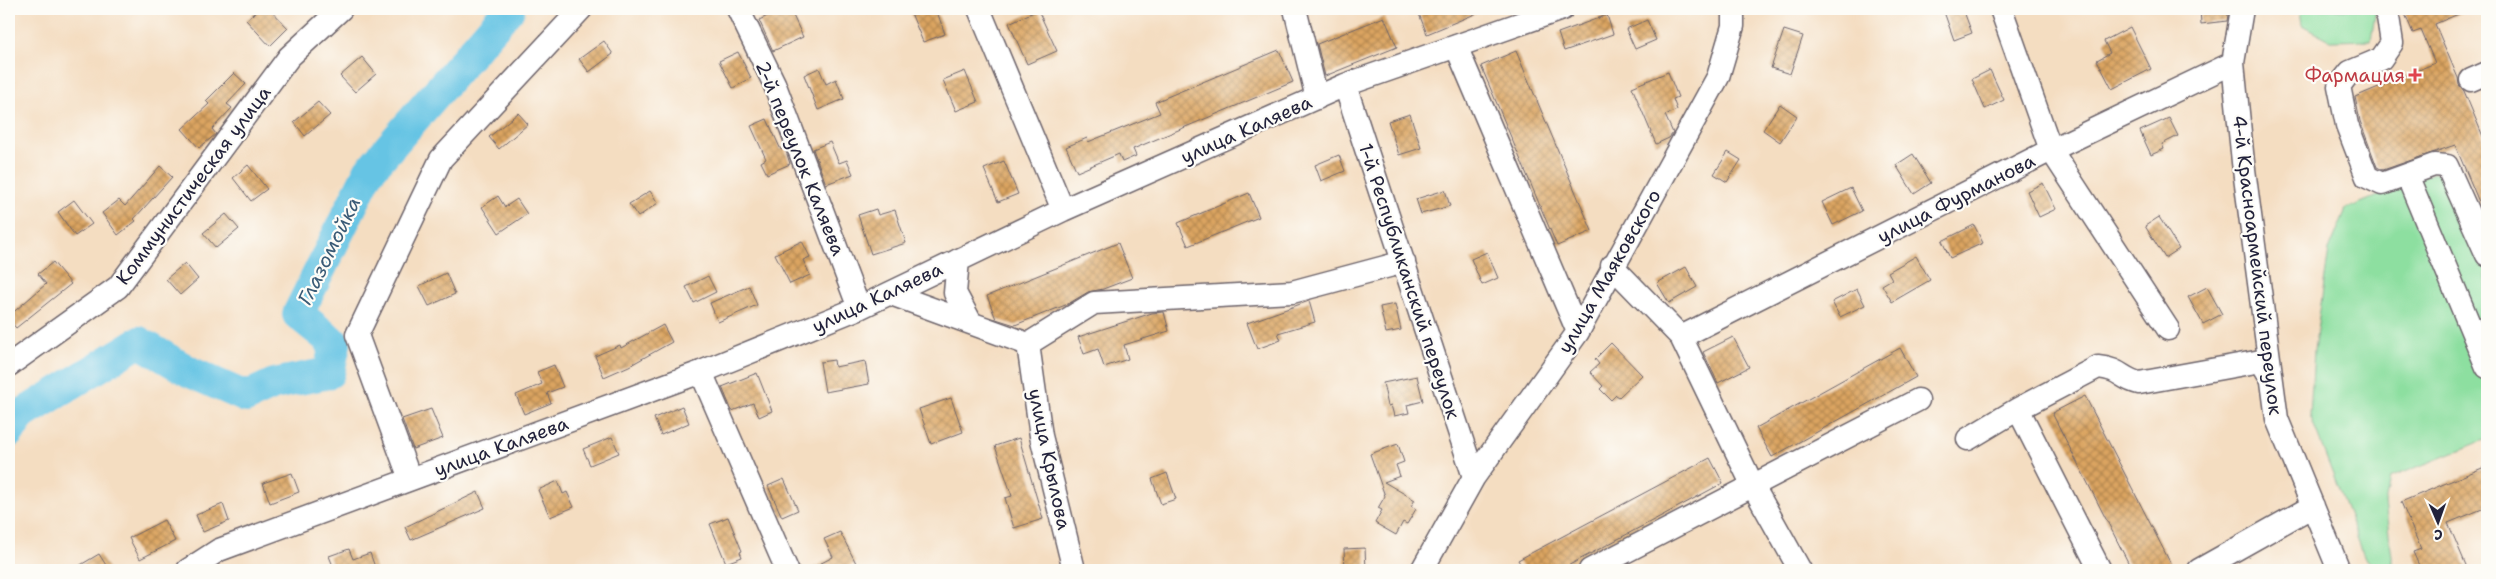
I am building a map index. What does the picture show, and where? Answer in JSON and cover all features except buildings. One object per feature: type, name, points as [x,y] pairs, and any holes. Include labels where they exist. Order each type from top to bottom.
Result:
[{"type":"street","name":"Коммунистическая улица","points":[[9,365],[118,287],[290,57],[341,9]]},
{"type":"street","points":[[410,479],[357,335],[441,159],[581,9]]},
{"type":"street","name":"2-й переулок Каляева","points":[[738,9],[774,83],[860,308]]},
{"type":"street","points":[[979,9],[1063,210]]},
{"type":"street","points":[[1295,9],[1317,98]]},
{"type":"street","name":"улица Каляева","points":[[188,570],[219,550],[701,372],[860,308],[1063,210],[1345,86],[1562,9]]},
{"type":"street","name":"улица Маяковского","points":[[1422,570],[1474,477],[1578,332],[1612,266],[1718,77],[1733,26],[1733,9]]},
{"type":"street","points":[[2001,9],[2052,150],[2168,329]]},
{"type":"street","name":"4-й Красноармейский переулок","points":[[2242,9],[2234,63],[2243,162],[2277,419],[2339,570]]},
{"type":"street","points":[[2384,9],[2388,17],[2392,43],[2381,59],[2350,72],[2339,86],[2348,125],[2367,176],[2382,184],[2434,165],[2447,166],[2487,255]]},
{"type":"street","points":[[1456,46],[1578,332]]},
{"type":"street","name":"улица Фурманова","points":[[1681,337],[2052,150],[2234,63]]},
{"type":"street","name":"1-й Республиканский переулок","points":[[1345,86],[1474,477]]},
{"type":"street","points":[[2407,175],[2487,367]]},
{"type":"street","points":[[958,260],[955,293],[971,323]]},
{"type":"street","points":[[891,294],[1028,344],[1094,303],[1292,292],[1404,262]]},
{"type":"street","points":[[1612,266],[1681,337],[1753,486],[1800,570]]},
{"type":"street","name":"улица Крылова","points":[[1028,344],[1041,436],[1074,570]]},
{"type":"street","points":[[1968,439],[2018,409],[2098,367],[2112,368],[2120,372],[2128,380],[2139,383],[2261,361],[2271,378]]},
{"type":"street","points":[[701,372],[787,570]]},
{"type":"street","points":[[1590,570],[1918,400]]},
{"type":"street","points":[[2018,409],[2100,570]]},
{"type":"street","points":[[2199,570],[2313,506]]},
{"type":"green space","points":[[2300,9],[2376,9],[2371,40],[2332,41],[2302,25]]},
{"type":"green space","points":[[2433,173],[2455,178],[2485,264],[2487,292],[2487,439],[2390,478],[2385,503],[2392,570],[2380,570],[2365,558],[2310,415],[2314,351],[2329,250],[2346,209]]},
{"type":"waterway","name":"Глазомойка","points":[[9,432],[21,415],[139,342],[190,372],[246,397],[274,384],[329,373],[335,344],[298,314],[369,171],[509,9]]},
{"type":"place","name":"Фармация","points":[[2415,75]]}]
